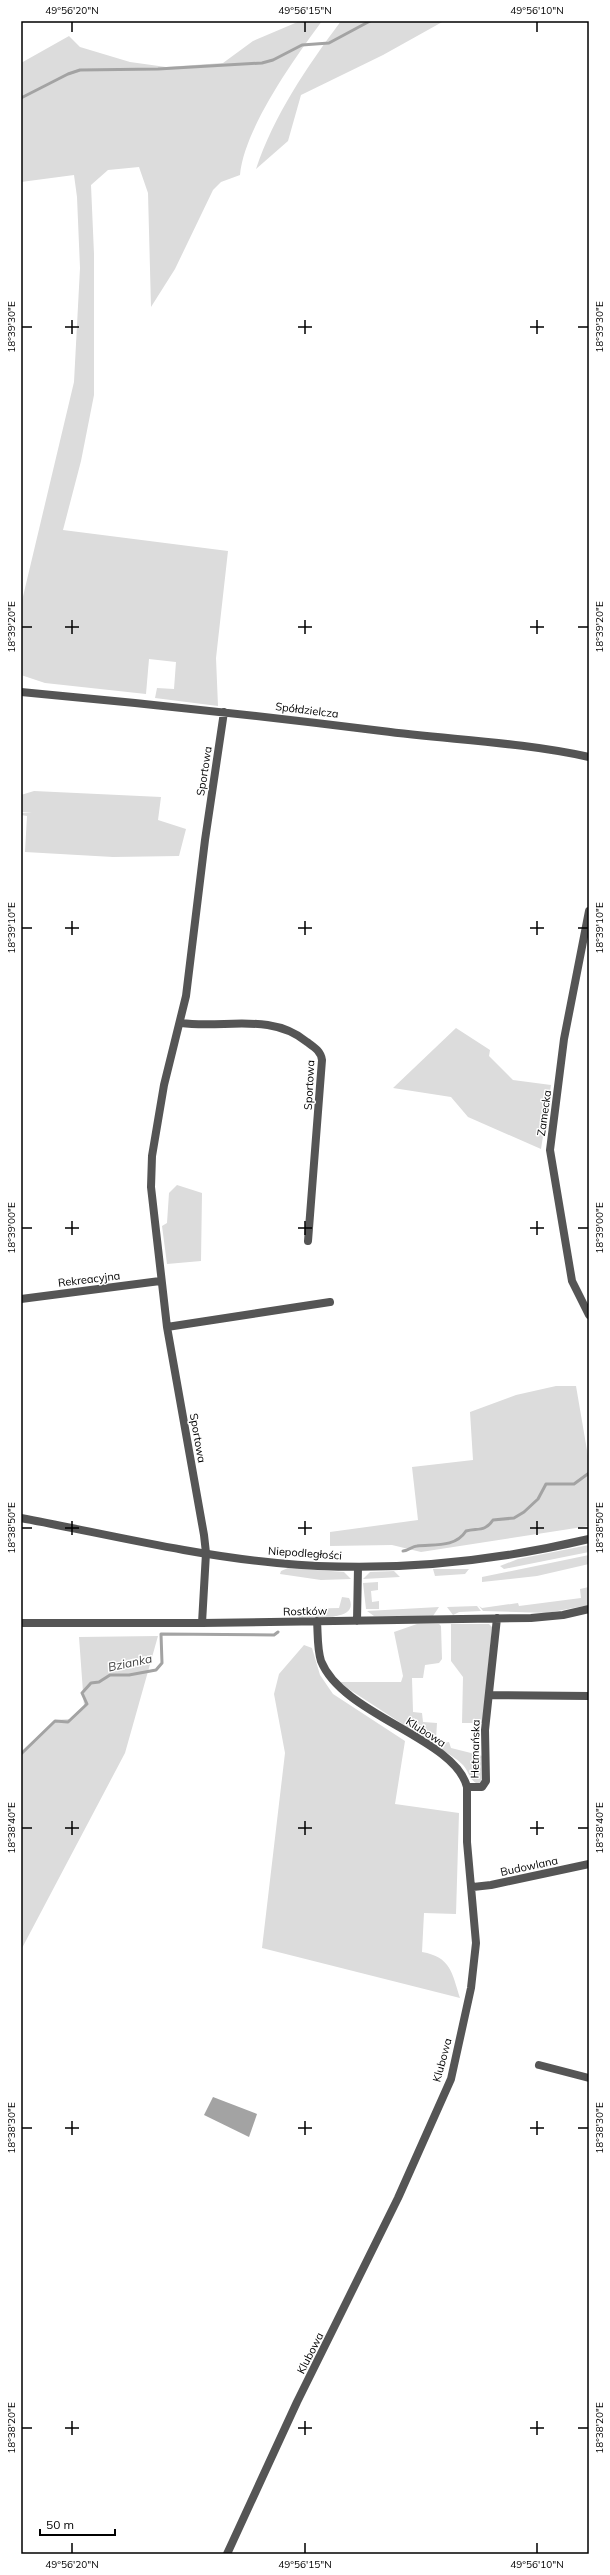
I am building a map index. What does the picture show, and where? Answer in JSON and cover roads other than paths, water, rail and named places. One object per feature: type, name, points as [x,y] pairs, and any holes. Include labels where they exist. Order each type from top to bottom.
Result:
[{"type":"street","name":"Spółdzielcza","points":[[21,692],[224,712],[499,742],[589,757]]},
{"type":"street","name":"Sportowa","points":[[202,1623],[206,1553],[160,1281],[151,1187],[152,1156],[164,1085],[181,1023],[224,712]]},
{"type":"street","name":"Zamecka","points":[[589,911],[566,1032],[550,1150],[572,1281],[589,1315]]},
{"type":"street","name":"Sportowa","points":[[181,1023],[207,1026],[242,1023],[277,1025],[297,1033],[320,1054],[322,1060],[308,1241]]},
{"type":"street","name":"Rekreacyjna","points":[[21,1299],[160,1281]]},
{"type":"street","points":[[167,1327],[330,1302]]},
{"type":"street","name":"Niepodległości","points":[[21,1518],[206,1553],[277,1563],[358,1567],[403,1566],[482,1559],[589,1540]]},
{"type":"street","points":[[357,1621],[358,1567]]},
{"type":"street","name":"Rostków","points":[[21,1623],[202,1623],[497,1618],[552,1616],[589,1609]]},
{"type":"street","name":"Hetmańska","points":[[467,1787],[478,1788],[485,1785],[485,1730],[497,1618]]},
{"type":"street","name":"Klubowa","points":[[227,2554],[297,2402],[394,2205],[451,2078],[475,1962],[476,1918],[467,1842],[467,1787],[460,1769],[453,1762],[362,1704],[332,1680],[318,1650],[317,1621]]},
{"type":"street","points":[[489,1695],[589,1696]]},
{"type":"street","name":"Budowlana","points":[[472,1887],[491,1885],[589,1864]]},
{"type":"street","points":[[539,2065],[589,2078]]},
{"type":"waterway","points":[[21,98],[68,74],[80,70],[158,69],[262,63],[273,60],[302,45],[329,43],[370,21]]},
{"type":"waterway","name":"Bzianka","points":[[403,1551],[415,1546],[450,1543],[466,1531],[484,1528],[493,1520],[514,1518],[524,1512],[538,1499],[546,1484],[574,1484],[589,1473]]},
{"type":"waterway","name":"Bzianka","points":[[21,1754],[55,1721],[68,1722],[87,1704],[82,1693],[91,1683],[99,1682],[110,1675],[129,1675],[156,1670],[162,1663],[161,1634],[274,1635],[278,1632]]}]
